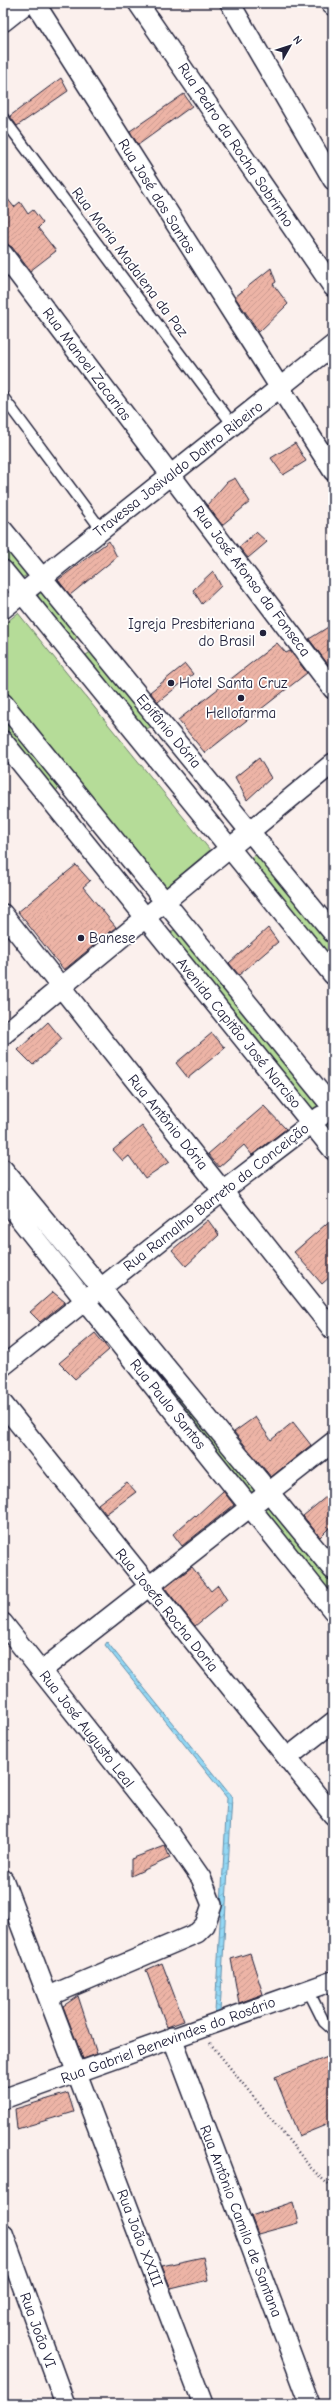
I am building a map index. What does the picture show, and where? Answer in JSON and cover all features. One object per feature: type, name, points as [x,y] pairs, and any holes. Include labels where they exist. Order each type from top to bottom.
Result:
[{"type":"street","points":[[3,22],[27,3]]},
{"type":"street","name":"Rua José dos Santos","points":[[35,3],[333,471]]},
{"type":"street","name":"Rua Pedro da Rocha Sobrinho","points":[[138,3],[333,287]]},
{"type":"street","points":[[230,3],[333,180]]},
{"type":"street","name":"Rua Manoel Zacarias","points":[[3,254],[171,474]]},
{"type":"street","name":"Travessa Josivaldo Daltro Ribeiro","points":[[3,609],[101,529],[280,389],[333,345]]},
{"type":"street","name":"Rua José Afonso da Fonseca","points":[[171,474],[333,689]]},
{"type":"street","name":"Epifânio Dória","points":[[3,530],[333,933]]},
{"type":"street","name":"Epifânio Dória","points":[[3,570],[228,849],[333,975]]},
{"type":"street","points":[[70,654],[91,638]]},
{"type":"street","name":"Avenida Capitão José Narciso","points":[[4,705],[163,902],[333,1107]]},
{"type":"street","name":"Avenida Capitão José Narciso","points":[[3,741],[333,1150]]},
{"type":"street","points":[[3,1036],[145,916],[333,763]]},
{"type":"street","name":"Rua Antônio Dória","points":[[3,914],[60,988],[333,1330]]},
{"type":"street","name":"Rua Ramalho Barreto da Conceição","points":[[3,1366],[223,1191],[333,1107]]},
{"type":"street","name":"Rua Paulo Santos","points":[[3,1169],[333,1570]]},
{"type":"street","name":"Rua Paulo Santos","points":[[3,1198],[333,1610]]},
{"type":"street","name":"Rua Josefa Rocha Doria","points":[[3,1404],[148,1588],[333,1815]]},
{"type":"street","points":[[41,1671],[333,1442]]},
{"type":"street","name":"Rua José Augusto Leal","points":[[3,1623],[170,1835],[201,1878],[209,1894],[212,1905],[206,1925],[197,1933],[49,1996]]},
{"type":"street","points":[[287,1758],[333,1722]]},
{"type":"street","name":"Rua João XXIII","points":[[3,1879],[78,2072],[203,2404]]},
{"type":"street","name":"Rua Gabriel Benevindes do Rosário","points":[[3,2100],[172,2037],[333,1981]]},
{"type":"street","name":"Rua Antônio Camilo de Santana","points":[[172,2037],[310,2404]]},
{"type":"street","name":"Rua João VI","points":[[3,2233],[65,2404]]},
{"type":"lane","name":"Rua Maria Madalena da Paz","points":[[3,118],[233,425]]},
{"type":"lane","points":[[3,397],[101,529]]},
{"type":"lane","points":[[308,1990],[324,2022],[333,2030]]},
{"type":"path","points":[[198,2028],[311,2168],[333,2189]]},
{"type":"green space","points":[[3,543],[26,572],[26,576],[21,578],[3,556]]},
{"type":"green space","points":[[45,592],[78,634],[75,640],[69,640],[36,601],[39,593]]},
{"type":"green space","points":[[18,613],[210,850],[163,890],[3,690],[3,625]]},
{"type":"green space","points":[[92,651],[153,725],[144,731],[83,657]]},
{"type":"green space","points":[[7,718],[62,785],[55,792],[3,725],[3,721]]},
{"type":"green space","points":[[256,855],[333,945],[333,967],[248,861],[251,857]]},
{"type":"green space","points":[[177,929],[320,1106],[314,1112],[171,936],[172,931]]},
{"type":"green space","points":[[329,1116],[333,1120],[333,1144],[318,1125]]},
{"type":"green space","points":[[103,1296],[265,1500],[255,1508],[95,1302]]},
{"type":"green space","points":[[270,1505],[333,1582],[333,1605],[260,1514]]},
{"type":"water","points":[[107,1642],[232,1797],[220,2012],[215,2012],[227,1798],[105,1645]]},
{"type":"building","points":[[61,78],[68,91],[17,126],[10,116]]},
{"type":"building","points":[[184,94],[192,106],[138,145],[130,131]]},
{"type":"building","points":[[3,193],[14,207],[20,202],[28,214],[33,210],[43,223],[38,228],[56,251],[30,271],[12,247],[3,243]]},
{"type":"building","points":[[271,268],[276,282],[273,284],[288,304],[259,332],[235,297]]},
{"type":"building","points":[[295,443],[306,461],[283,475],[271,458]]},
{"type":"building","points":[[235,478],[250,502],[222,525],[207,505],[227,482]]},
{"type":"building","points":[[256,532],[267,542],[248,558],[239,547]]},
{"type":"building","points":[[109,541],[117,557],[70,595],[58,580]]},
{"type":"building","points":[[213,571],[221,586],[202,604],[193,590]]},
{"type":"building","points":[[333,624],[333,671],[309,639]]},
{"type":"building","name":"Hellofarma","points":[[277,643],[286,653],[290,651],[307,673],[205,753],[178,720]]},
{"type":"building","name":"Hotel Santa Cruz","points":[[185,664],[193,674],[158,702],[150,692]]},
{"type":"building","points":[[259,758],[271,778],[247,800],[235,777]]},
{"type":"building","points":[[76,865],[90,881],[83,887],[116,927],[64,970],[18,912]]},
{"type":"building","points":[[268,928],[278,942],[239,975],[229,963]]},
{"type":"building","points":[[48,1022],[62,1039],[33,1065],[18,1050]]},
{"type":"building","points":[[212,1033],[225,1048],[188,1078],[176,1063]]},
{"type":"building","points":[[264,1106],[286,1129],[252,1155],[244,1145],[219,1167],[208,1154]]},
{"type":"building","points":[[142,1126],[169,1162],[145,1178],[129,1156],[123,1161],[113,1150]]},
{"type":"building","points":[[333,1218],[333,1274],[322,1284],[294,1252]]},
{"type":"building","points":[[208,1220],[219,1235],[186,1266],[172,1250]]},
{"type":"building","points":[[53,1292],[65,1302],[40,1322],[30,1312]]},
{"type":"building","points":[[95,1333],[109,1350],[75,1379],[59,1363]]},
{"type":"building","points":[[255,1417],[271,1440],[293,1422],[311,1445],[271,1477],[234,1432]]},
{"type":"building","points":[[127,1482],[136,1492],[106,1514],[98,1504]]},
{"type":"building","points":[[223,1491],[234,1505],[182,1546],[173,1534],[195,1515],[196,1516]]},
{"type":"building","points":[[327,1496],[333,1503],[333,1524],[320,1537],[303,1516]]},
{"type":"building","points":[[192,1567],[211,1591],[218,1585],[227,1600],[195,1626],[165,1588]]},
{"type":"building","points":[[165,1846],[170,1858],[131,1876],[131,1859]]},
{"type":"building","points":[[250,1953],[263,1994],[239,2003],[231,1959]]},
{"type":"building","points":[[162,1963],[184,2021],[167,2027],[146,1970]]},
{"type":"building","points":[[78,1996],[97,2054],[83,2059],[63,2006]]},
{"type":"building","points":[[333,2055],[333,2122],[299,2136],[275,2077]]},
{"type":"building","points":[[68,2093],[74,2112],[17,2129],[15,2109]]},
{"type":"building","points":[[293,2202],[298,2223],[258,2234],[251,2216]]},
{"type":"building","points":[[203,2257],[208,2280],[171,2289],[162,2266]]},
{"type":"place","name":"Igreja Presbiteriana do Brasil","points":[[263,633]]},
{"type":"place","name":"Hotel Santa Cruz","points":[[171,683]]},
{"type":"place","name":"Hellofarma","points":[[241,698]]},
{"type":"place","name":"Banese","points":[[81,938]]}]
